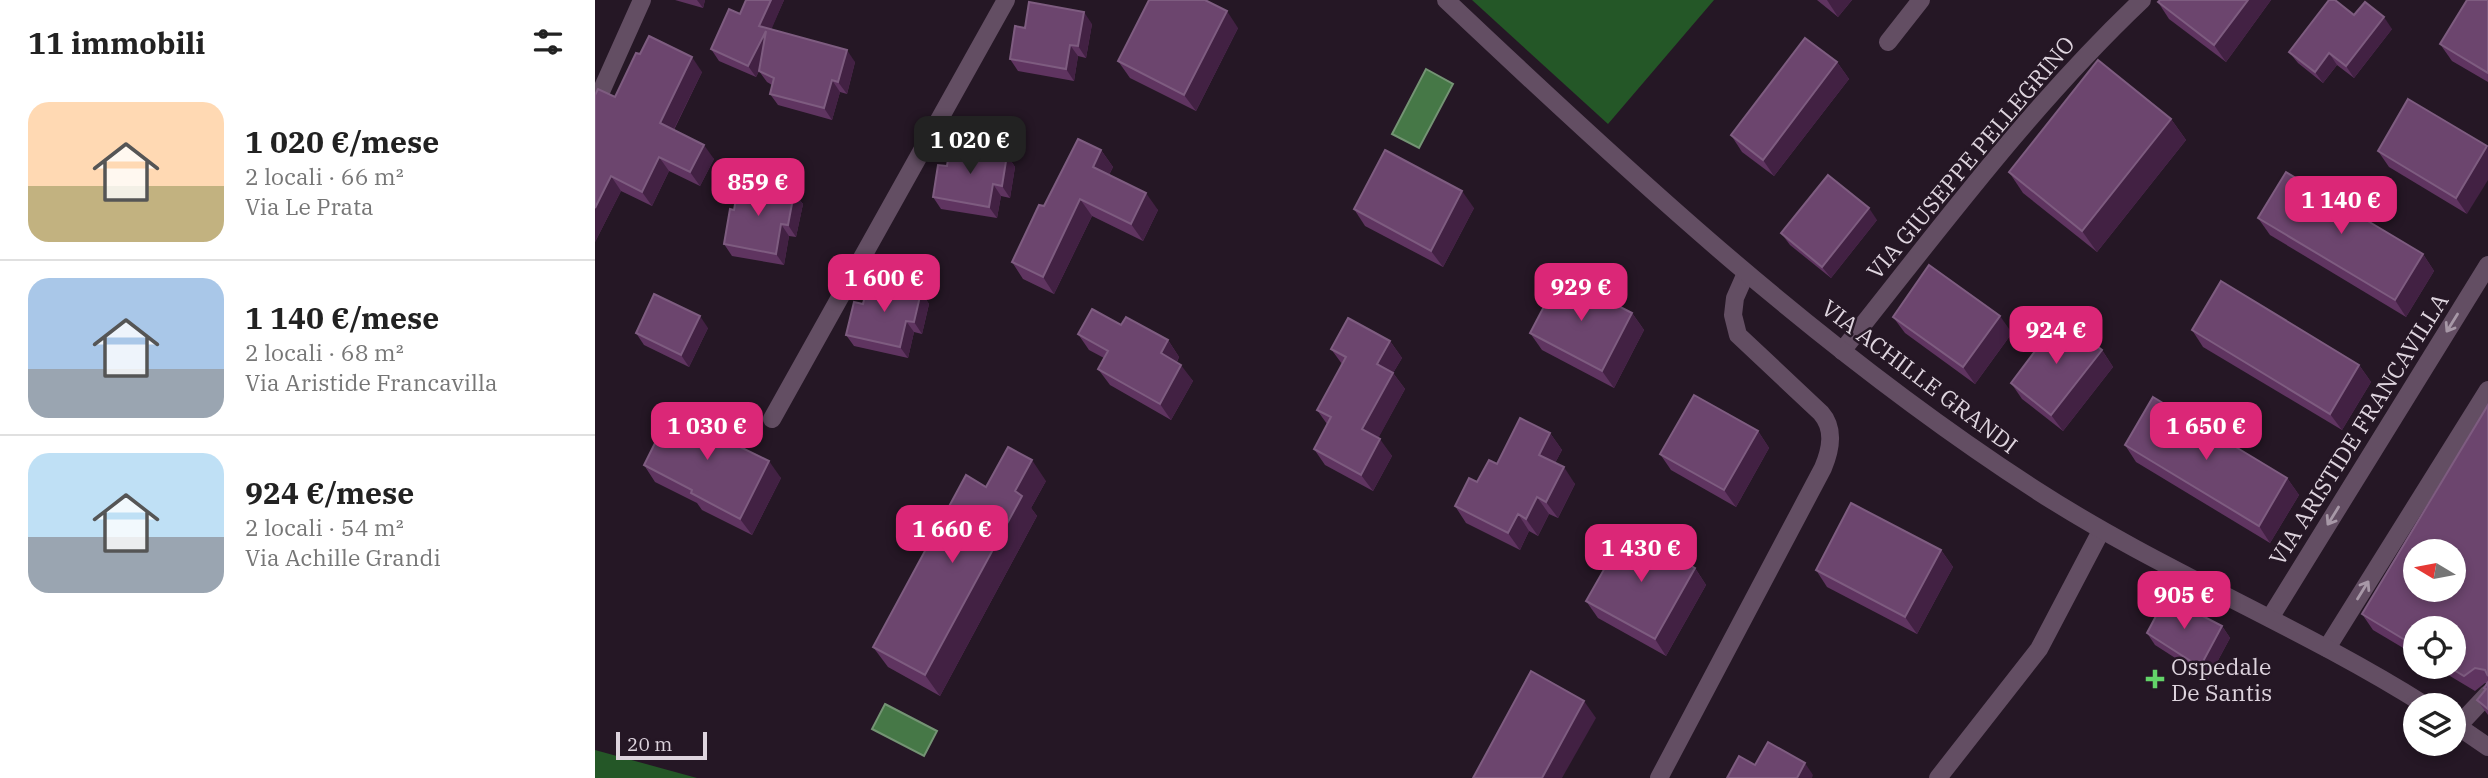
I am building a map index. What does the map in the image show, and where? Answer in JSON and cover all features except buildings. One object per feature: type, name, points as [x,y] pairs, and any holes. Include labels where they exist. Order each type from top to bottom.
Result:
[{"type":"street","points":[[595,105],[642,0]]},
{"type":"street","points":[[772,419],[1006,0]]},
{"type":"street","name":"VIA ACHILLE GRANDI","points":[[1446,0],[1577,124],[1746,273],[1842,351],[1970,446],[2101,531],[2327,648],[2404,693]]},
{"type":"street","points":[[1888,42],[1921,0]]},
{"type":"street","points":[[2115,0],[2136,6]]},
{"type":"street","name":"VIA GIUSEPPE PELLEGRINO","points":[[1842,351],[2045,99],[2136,6]]},
{"type":"street","name":"VIA ARISTIDE FRANCAVILLA","points":[[2270,618],[2488,265]]},
{"type":"street","points":[[1659,778],[1823,468],[1830,446],[1829,426],[1821,412],[1738,335],[1734,315],[1735,298],[1746,273]]},
{"type":"street","points":[[2327,648],[2488,390]]},
{"type":"street","points":[[1938,778],[2039,649],[2101,531]]},
{"type":"street","points":[[2466,715],[2488,694]]},
{"type":"street","points":[[2466,732],[2488,747]]},
{"type":"shaded area","points":[[1472,0],[1714,0],[1608,124]]},
{"type":"shaded area","points":[[1426,69],[1453,84],[1419,148],[1392,134]]},
{"type":"shaded area","points":[[885,704],[937,731],[924,756],[872,729]]},
{"type":"shaded area","points":[[595,750],[697,778],[595,778]]},
{"type":"place","name":"Ospedale De Santis","points":[[2155,679]]}]
